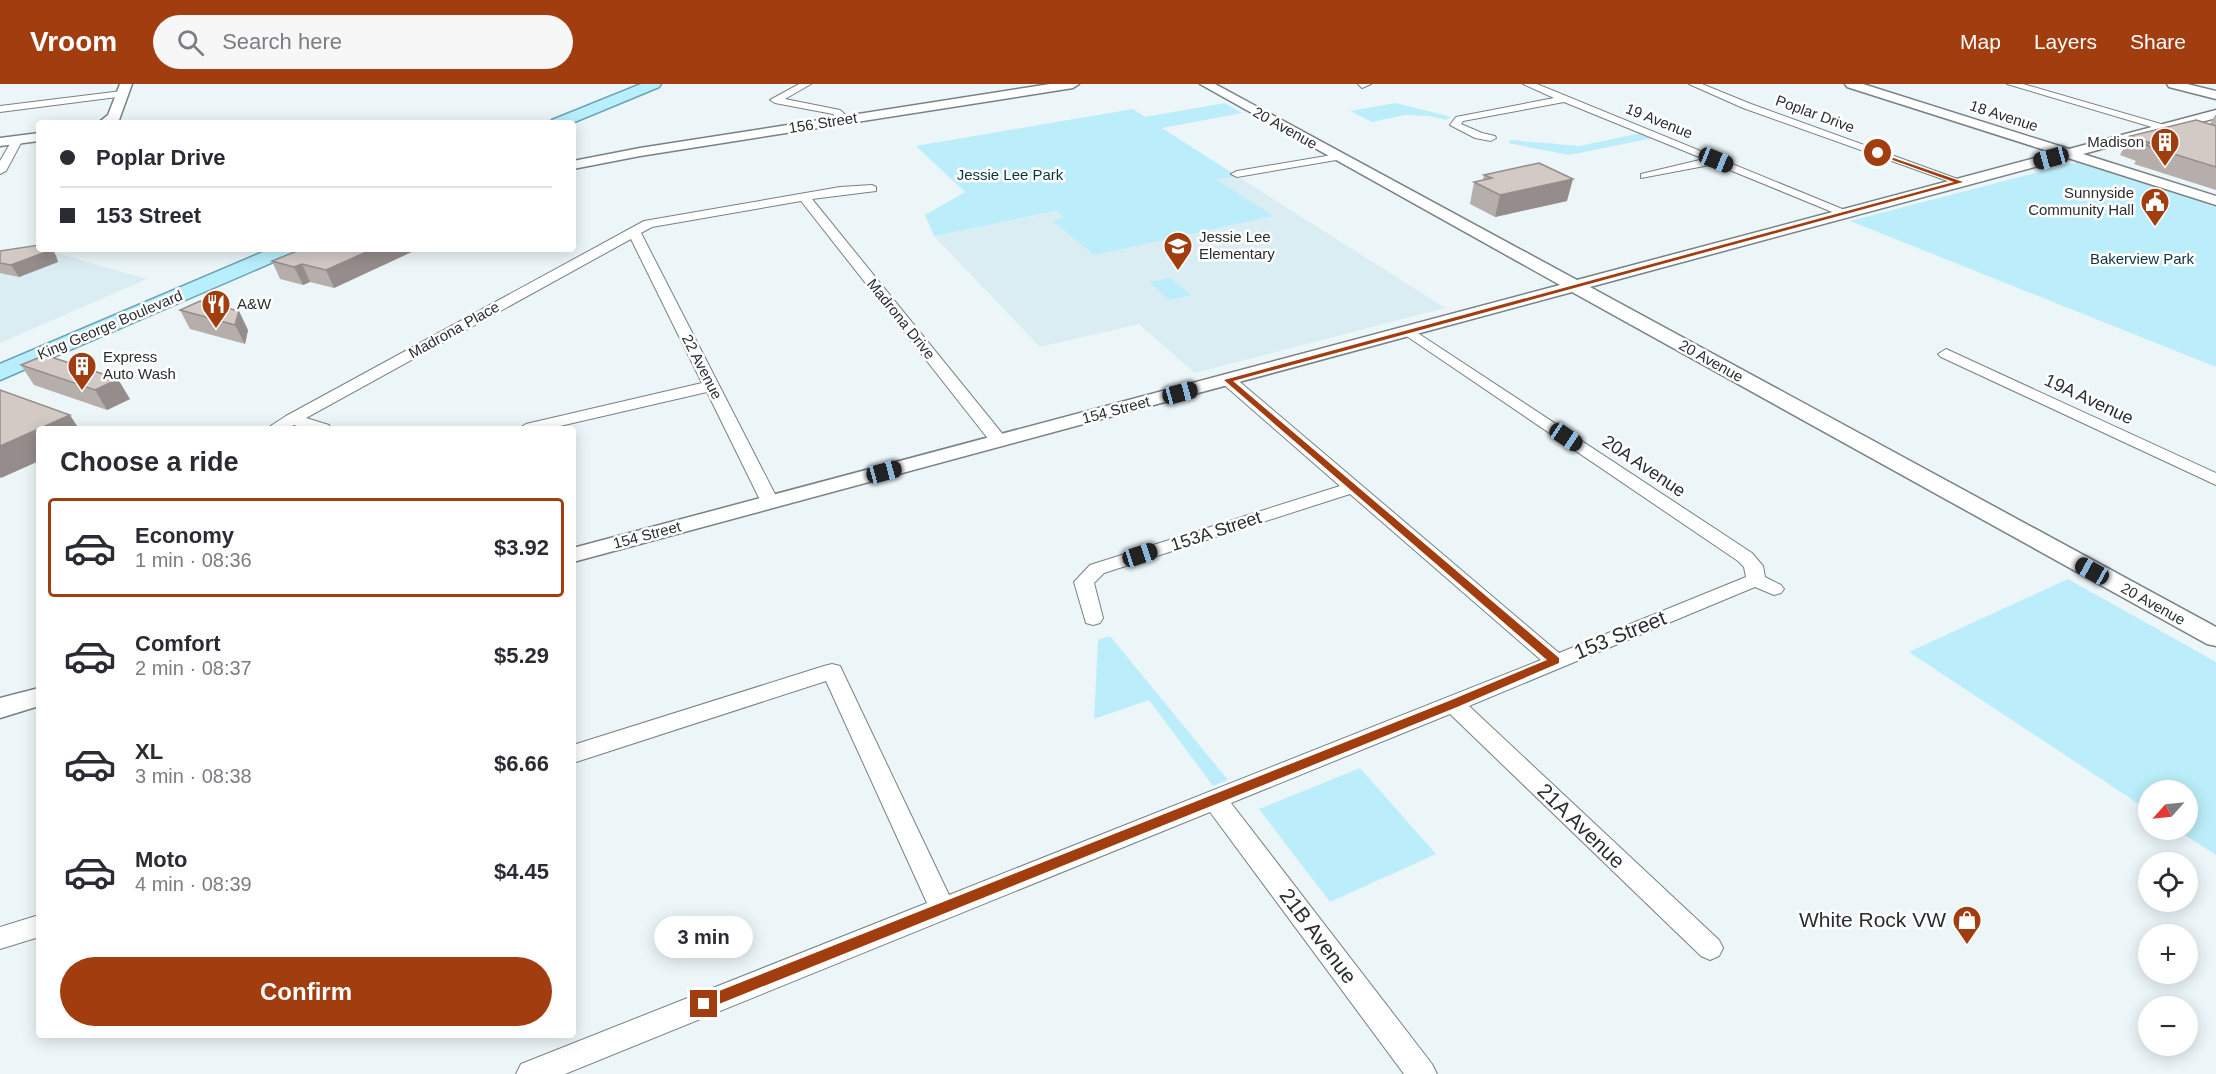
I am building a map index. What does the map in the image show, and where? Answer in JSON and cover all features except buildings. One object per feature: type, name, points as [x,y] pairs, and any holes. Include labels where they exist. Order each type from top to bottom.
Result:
[{"type":"main road","points":[[566,120],[656,84]]},
{"type":"main road","points":[[576,123],[656,84]]},
{"type":"main road","name":"King George Boulevard","points":[[0,360],[254,252]]},
{"type":"main road","name":"King George Boulevard","points":[[0,373],[280,252]]},
{"type":"main road","points":[[162,303],[175,292],[223,271],[226,264]]},
{"type":"main road","points":[[0,366],[69,331]]},
{"type":"street","points":[[806,84],[775,99],[836,112],[845,120]]},
{"type":"street","name":"156 Street","points":[[576,164],[640,152],[1073,84]]},
{"type":"street","name":"20 Avenue","points":[[1206,84],[2216,638]]},
{"type":"street","name":"19 Avenue","points":[[1528,84],[1846,213]]},
{"type":"street","name":"Poplar Drive","points":[[1694,84],[1747,106],[1960,182]]},
{"type":"street","name":"18 Avenue","points":[[1851,84],[2216,201]]},
{"type":"street","points":[[2012,84],[2216,143]]},
{"type":"street","points":[[2173,84],[2216,95]]},
{"type":"street","points":[[0,109],[124,89],[114,117],[109,120]]},
{"type":"street","points":[[1491,138],[1479,136],[1455,125],[1460,119],[1565,99]]},
{"type":"street","name":"154 Street","points":[[576,554],[2216,114]]},
{"type":"street","points":[[0,142],[36,136]]},
{"type":"street","points":[[0,171],[18,139]]},
{"type":"street","points":[[1237,174],[1338,157]]},
{"type":"street","points":[[1646,176],[1716,160]]},
{"type":"street","points":[[634,232],[648,224],[840,190],[872,189]]},
{"type":"street","name":"Madrona Drive","points":[[804,197],[999,441]]},
{"type":"street","name":"22 Avenue","points":[[634,232],[770,502]]},
{"type":"street","name":"Madrona Place","points":[[279,426],[634,232]]},
{"type":"street","name":"20A Avenue","points":[[1410,332],[1745,557],[1765,584]]},
{"type":"street","name":"19A Avenue","points":[[1946,354],[2216,480]]},
{"type":"street","points":[[1228,380],[1555,661]]},
{"type":"street","points":[[539,426],[711,386]]},
{"type":"street","points":[[292,419],[314,426]]},
{"type":"street","name":"153A Street","points":[[1094,618],[1084,582],[1097,569],[1352,488]]},
{"type":"street","name":"153 Street","points":[[531,1074],[1555,661],[1765,584]]},
{"type":"street","points":[[576,753],[832,671],[942,907]]},
{"type":"street","points":[[0,708],[36,699]]},
{"type":"street","name":"21A Avenue","points":[[1453,704],[1710,948]]},
{"type":"street","name":"21B Avenue","points":[[1214,799],[1422,1074]]},
{"type":"street","points":[[0,938],[36,927]]},
{"type":"shaded area","name":"Jessie Lee Elementary","points":[[1237,176],[1445,308],[1195,373],[1139,324],[1040,347],[934,236]]},
{"type":"shaded area","points":[[52,252],[147,279],[0,343],[0,260]]},
{"type":"green space","name":"Jessie Lee Park","points":[[1225,103],[1242,113],[1162,128],[1237,176],[1217,180],[1273,216],[1094,255],[1053,221],[1065,218],[1057,211],[934,236],[925,215],[965,192],[916,146],[1133,109],[1145,117]]},
{"type":"green space","points":[[1396,103],[1451,117],[1446,120],[1430,116],[1405,115],[1372,122],[1350,111]]},
{"type":"green space","points":[[1641,133],[1653,138],[1569,155],[1508,143],[1511,140],[1580,146]]},
{"type":"green space","name":"Bakerview Park","points":[[2077,162],[2216,207],[2216,367],[1850,221]]},
{"type":"green space","points":[[1170,278],[1191,295],[1169,300],[1149,282]]},
{"type":"green space","points":[[2068,579],[2216,662],[2216,855],[2193,840],[2198,840],[2198,780],[2138,780],[2138,803],[1909,652]]},
{"type":"green space","points":[[1110,636],[1228,780],[1213,786],[1149,700],[1094,719],[1098,640]]},
{"type":"green space","points":[[1360,768],[1436,854],[1330,902],[1259,809]]},
{"type":"place","name":"Madison","points":[[2165,168]]},
{"type":"place","name":"Sunnyside Community Hall","points":[[2155,228]]},
{"type":"place","name":"Jessie Lee Elementary","points":[[1178,272]]},
{"type":"place","name":"A&W","points":[[216,330]]},
{"type":"place","name":"Express Auto Wash","points":[[82,392]]},
{"type":"place","name":"White Rock VW","points":[[1967,946]]},
{"type":"route","points":[[704,1004],[1555,661],[1228,380],[1960,182],[1878,153]]}]
